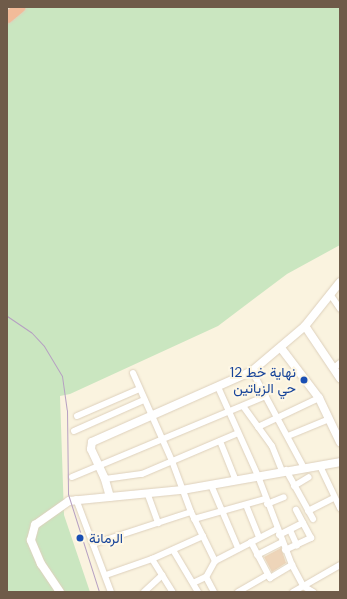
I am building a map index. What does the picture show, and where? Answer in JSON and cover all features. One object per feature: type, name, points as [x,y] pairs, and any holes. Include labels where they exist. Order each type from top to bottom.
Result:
[{"type":"highway","points":[[7,17],[19,7]]},
{"type":"street","points":[[110,497],[105,479],[91,449],[92,442],[252,371],[282,348],[305,326],[340,282]]},
{"type":"street","points":[[330,294],[340,309]]},
{"type":"street","points":[[305,326],[337,366],[340,378]]},
{"type":"street","points":[[282,348],[318,398],[340,442]]},
{"type":"street","points":[[252,371],[304,468]]},
{"type":"street","points":[[133,373],[152,416],[160,439],[172,461],[190,512],[204,536],[215,561]]},
{"type":"street","points":[[218,387],[236,434],[258,476],[266,502],[292,565],[303,586],[313,592]]},
{"type":"street","points":[[77,416],[139,389]]},
{"type":"street","points":[[72,477],[100,467],[160,439],[266,396]]},
{"type":"street","points":[[258,427],[318,398]]},
{"type":"street","points":[[74,431],[144,400]]},
{"type":"street","points":[[243,406],[274,451],[312,519]]},
{"type":"street","points":[[288,436],[329,419]]},
{"type":"street","points":[[105,479],[142,474],[236,434]]},
{"type":"street","points":[[220,441],[236,481]]},
{"type":"street","points":[[60,592],[36,556],[32,547],[31,532],[39,521],[76,499],[148,495],[340,462]]},
{"type":"street","points":[[193,583],[206,577],[215,561],[238,548],[259,537],[290,530],[302,521],[309,512],[338,502],[320,466]]},
{"type":"street","points":[[294,486],[309,477]]},
{"type":"street","points":[[211,485],[238,548]]},
{"type":"street","points":[[148,495],[158,523]]},
{"type":"street","points":[[194,519],[221,510],[266,502],[284,497]]},
{"type":"street","points":[[76,499],[106,575],[111,592]]},
{"type":"street","points":[[246,505],[259,537]]},
{"type":"street","points":[[286,550],[311,538],[296,510]]},
{"type":"street","points":[[93,544],[190,512]]},
{"type":"street","points":[[290,530],[297,546]]},
{"type":"street","points":[[106,575],[152,559],[204,536]]},
{"type":"street","points":[[251,542],[271,578],[292,565]]},
{"type":"street","points":[[257,555],[282,542]]},
{"type":"street","points":[[173,550],[198,592]]},
{"type":"street","points":[[152,559],[173,592]]},
{"type":"street","points":[[293,592],[340,565]]},
{"type":"street","points":[[146,591],[162,575]]},
{"type":"street","points":[[238,592],[268,575]]},
{"type":"street","points":[[206,577],[214,592]]},
{"type":"green space","points":[[23,7],[340,7],[340,245],[287,274],[218,326],[70,394],[60,396],[64,515],[90,592],[7,592],[7,21]]},
{"type":"building","points":[[281,548],[286,563],[272,572],[264,557]]},
{"type":"tram line","points":[[7,316],[31,332],[44,346],[62,376],[67,410],[68,494],[99,592]]},
{"type":"place","name":"نهاية خط 12 حي الزياتين","points":[[304,380]]},
{"type":"place","name":"الرمانة","points":[[80,538]]}]
